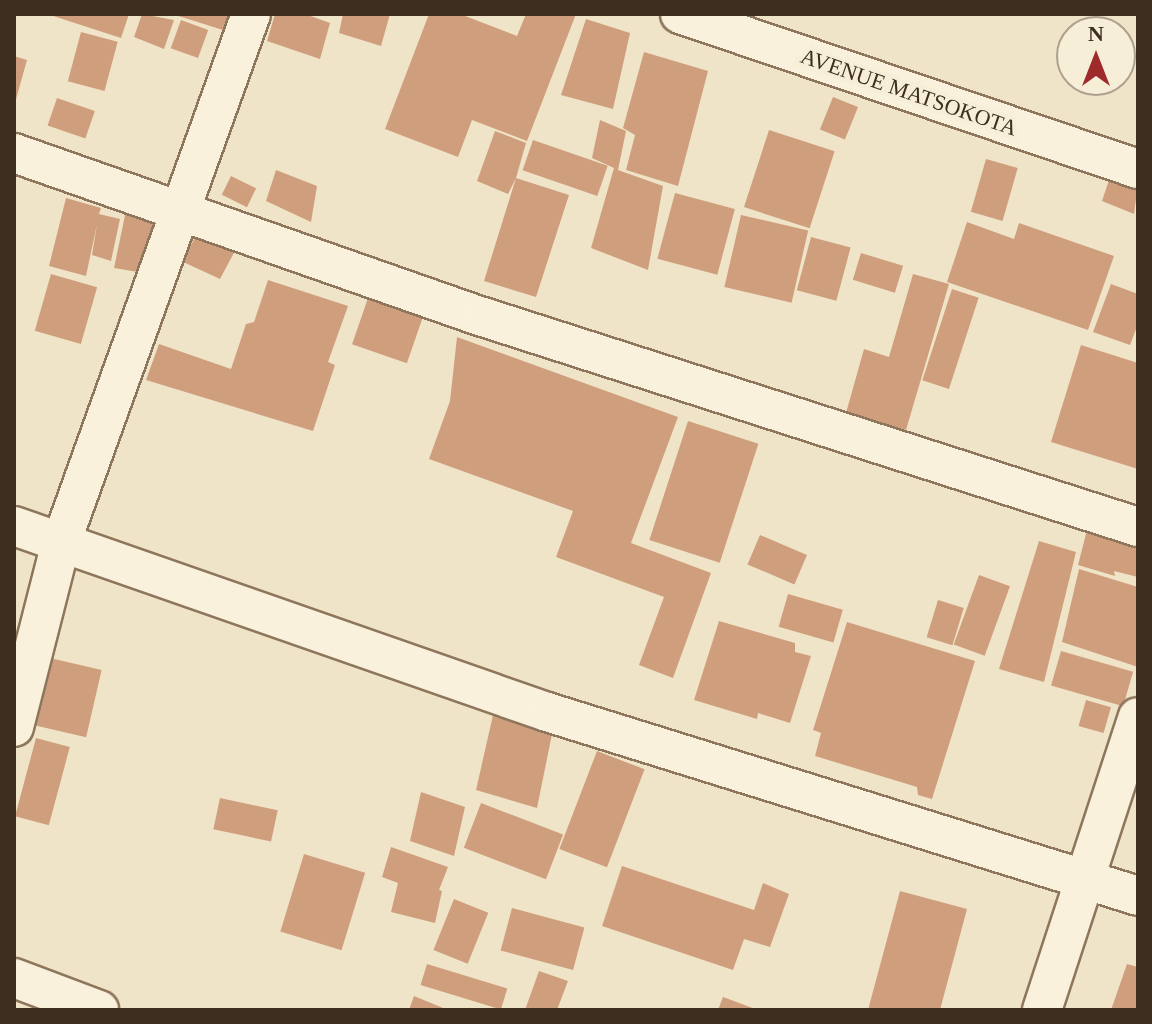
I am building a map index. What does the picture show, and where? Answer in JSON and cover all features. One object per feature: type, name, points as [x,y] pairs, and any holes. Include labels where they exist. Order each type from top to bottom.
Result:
[{"type":"street","points":[[14,727],[61,543],[251,14]]},
{"type":"street","name":"AVENUE MATSOKOTA","points":[[680,14],[1138,169]]},
{"type":"street","points":[[14,153],[483,317],[1138,527]]},
{"type":"street","points":[[14,526],[547,712],[1138,896]]},
{"type":"street","points":[[1042,1010],[1138,717]]},
{"type":"street","points":[[14,978],[99,1010]]},
{"type":"building","points":[[47,14],[129,14],[121,38]]},
{"type":"building","points":[[142,14],[174,20],[164,49],[134,37]]},
{"type":"building","points":[[172,14],[232,14],[226,31]]},
{"type":"building","points":[[275,14],[305,14],[330,23],[320,59],[267,41]]},
{"type":"building","points":[[343,14],[390,14],[381,46],[339,33]]},
{"type":"building","points":[[429,14],[460,14],[517,36],[526,14],[576,14],[527,141],[472,120],[458,157],[385,129]]},
{"type":"building","points":[[586,19],[630,33],[613,109],[561,95]]},
{"type":"building","points":[[181,20],[208,30],[198,58],[171,48]]},
{"type":"building","points":[[81,32],[118,42],[105,91],[68,81]]},
{"type":"building","points":[[644,52],[708,71],[678,186],[626,170],[635,135],[623,128]]},
{"type":"building","points":[[14,56],[27,60],[15,103],[14,103]]},
{"type":"building","points":[[833,97],[858,107],[845,140],[820,129]]},
{"type":"building","points":[[57,98],[95,111],[85,138],[48,125]]},
{"type":"building","points":[[600,120],[626,131],[618,170],[663,186],[648,270],[591,248],[614,168],[592,158]]},
{"type":"building","points":[[769,130],[835,151],[810,228],[744,207]]},
{"type":"building","points":[[495,131],[526,143],[508,194],[477,181]]},
{"type":"building","points":[[533,140],[608,166],[597,196],[523,170]]},
{"type":"building","points":[[986,159],[1018,168],[1003,221],[971,212]]},
{"type":"building","points":[[276,170],[317,186],[311,222],[266,201]]},
{"type":"building","points":[[1111,174],[1138,184],[1134,214],[1102,201]]},
{"type":"building","points":[[231,176],[256,188],[247,207],[222,195]]},
{"type":"building","points":[[516,178],[569,195],[536,297],[484,281]]},
{"type":"building","points":[[675,193],[735,209],[717,275],[657,259]]},
{"type":"building","points":[[66,198],[101,208],[99,214],[120,219],[111,261],[92,255],[97,224],[86,276],[49,266]]},
{"type":"building","points":[[128,201],[158,209],[150,274],[114,268]]},
{"type":"building","points":[[741,215],[808,231],[792,303],[724,287]]},
{"type":"building","points":[[967,222],[1014,239],[1019,223],[1114,256],[1088,330],[947,282]]},
{"type":"building","points":[[198,233],[236,249],[220,279],[181,261]]},
{"type":"building","points":[[811,237],[851,248],[836,301],[797,290]]},
{"type":"building","points":[[861,253],[903,266],[895,293],[853,280]]},
{"type":"building","points":[[51,274],[97,287],[81,344],[35,331]]},
{"type":"building","points":[[913,274],[949,284],[906,430],[846,413],[864,349],[889,357]]},
{"type":"building","points":[[268,280],[348,306],[328,362],[335,365],[313,431],[146,380],[159,344],[231,369],[246,324],[254,322]]},
{"type":"building","points":[[1111,284],[1138,294],[1138,324],[1130,345],[1093,332]]},
{"type":"building","points":[[952,289],[979,298],[949,389],[922,380]]},
{"type":"building","points":[[368,298],[423,317],[407,363],[352,344]]},
{"type":"building","points":[[457,337],[678,417],[631,543],[711,573],[673,678],[639,665],[664,597],[556,557],[573,511],[429,459],[450,401]]},
{"type":"building","points":[[1081,345],[1138,363],[1138,469],[1051,442]]},
{"type":"building","points":[[688,421],[758,444],[720,563],[649,540]]},
{"type":"building","points":[[1087,530],[1138,549],[1138,577],[1114,571],[1115,576],[1078,565]]},
{"type":"building","points":[[760,535],[807,555],[794,584],[747,564]]},
{"type":"building","points":[[1039,541],[1076,552],[1044,682],[999,669]]},
{"type":"building","points":[[1079,569],[1138,587],[1138,667],[1062,642]]},
{"type":"building","points":[[979,575],[1010,586],[985,656],[954,645]]},
{"type":"building","points":[[788,594],[843,610],[833,642],[779,627]]},
{"type":"building","points":[[938,600],[964,608],[952,645],[927,637]]},
{"type":"building","points":[[719,621],[795,643],[795,652],[811,656],[790,723],[758,713],[757,719],[694,700]]},
{"type":"building","points":[[847,622],[975,661],[932,799],[918,795],[917,787],[815,756],[821,733],[813,730]]},
{"type":"building","points":[[1061,651],[1133,672],[1123,706],[1051,686]]},
{"type":"building","points":[[50,658],[102,670],[86,737],[34,725]]},
{"type":"building","points":[[1086,700],[1111,707],[1104,733],[1079,726]]},
{"type":"building","points":[[493,715],[552,734],[537,808],[476,790]]},
{"type":"building","points":[[36,738],[70,747],[49,825],[15,816]]},
{"type":"building","points":[[597,751],[645,769],[607,867],[559,849]]},
{"type":"building","points":[[421,792],[465,807],[454,856],[410,841]]},
{"type":"building","points":[[220,798],[278,810],[271,842],[213,829]]},
{"type":"building","points":[[481,803],[563,835],[546,879],[464,848]]},
{"type":"building","points":[[391,847],[448,867],[439,890],[442,891],[435,923],[391,912],[398,883],[382,877]]},
{"type":"building","points":[[304,854],[365,873],[342,950],[280,931]]},
{"type":"building","points":[[622,866],[754,910],[763,883],[789,894],[770,947],[744,939],[733,970],[602,926]]},
{"type":"building","points":[[900,891],[967,909],[940,1010],[868,1010]]},
{"type":"building","points":[[454,899],[488,913],[468,964],[433,950]]},
{"type":"building","points":[[512,908],[584,927],[573,970],[501,951]]},
{"type":"building","points":[[427,964],[507,989],[501,1010],[421,985]]},
{"type":"building","points":[[1127,964],[1138,967],[1138,1010],[1111,1010]]},
{"type":"building","points":[[539,971],[568,981],[557,1010],[525,1010]]},
{"type":"building","points":[[414,996],[448,1010],[409,1010]]},
{"type":"building","points":[[723,997],[758,1010],[718,1010]]}]
